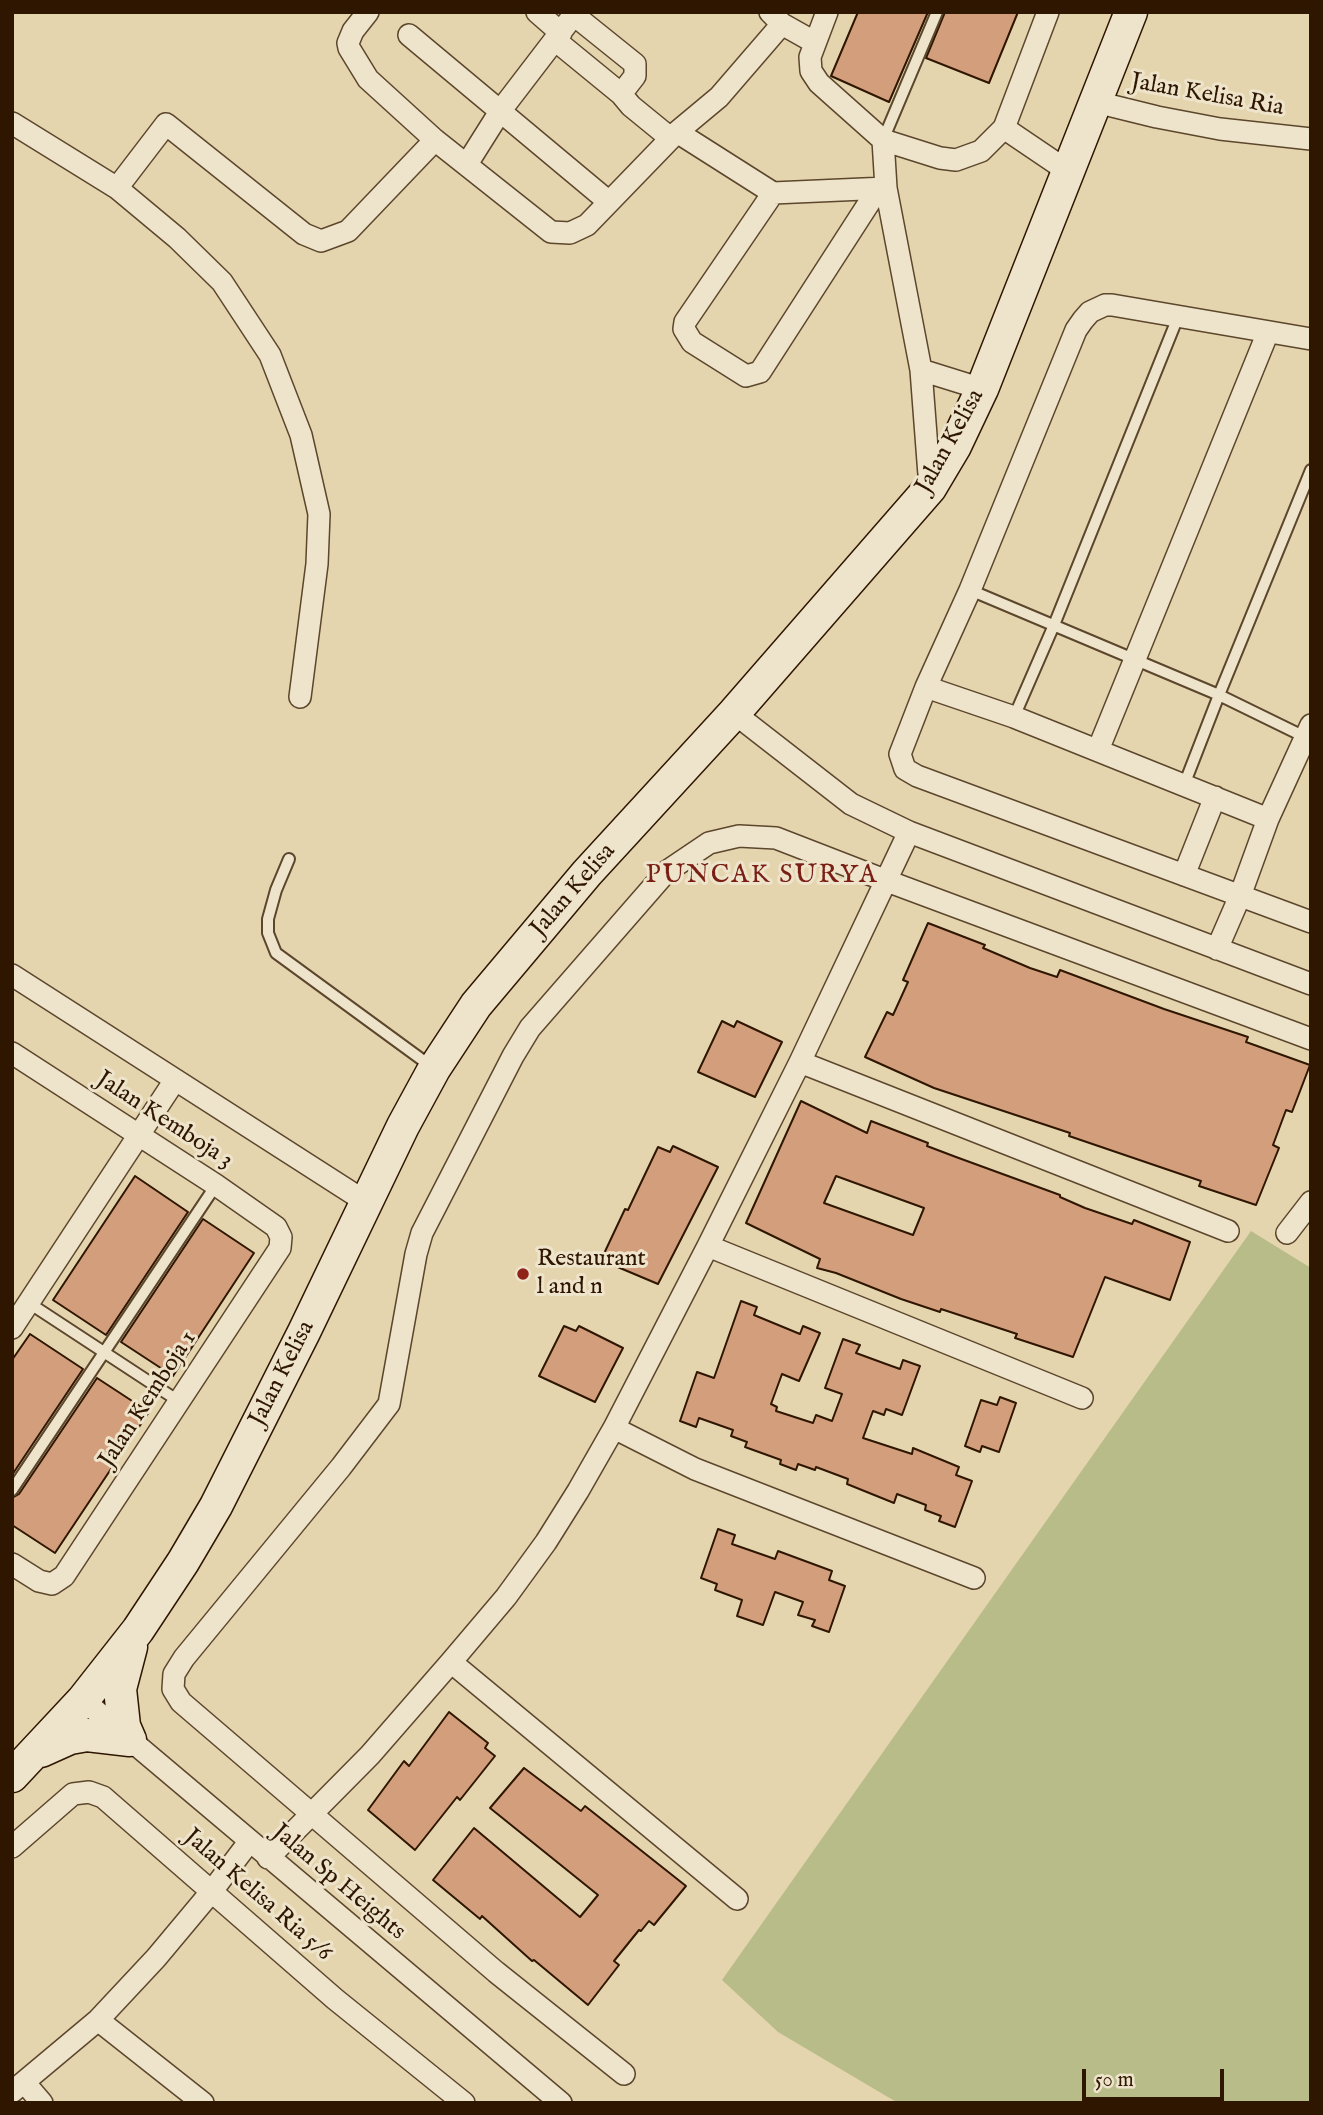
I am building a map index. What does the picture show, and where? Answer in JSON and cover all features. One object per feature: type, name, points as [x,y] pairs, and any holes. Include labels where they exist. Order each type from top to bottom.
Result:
[{"type":"main road","name":"Jalan Kelisa","points":[[12,1776],[83,1700],[138,1630],[216,1506],[434,1069],[476,1005],[570,894],[734,713],[930,488],[956,446],[982,389],[1131,12]]},
{"type":"main road","points":[[35,1753],[70,1738],[87,1735],[130,1740],[124,1726],[120,1689],[138,1630]]},
{"type":"street","points":[[368,12],[353,31],[349,48],[368,79],[435,140],[551,232],[562,234],[577,231],[587,225],[673,134],[719,97],[776,18],[814,41]]},
{"type":"street","points":[[537,12],[558,36],[631,106],[773,193],[882,189]]},
{"type":"street","points":[[827,12],[810,57],[811,71],[819,83],[883,140],[940,158],[956,160],[981,151],[1004,128],[1048,12]]},
{"type":"street","points":[[467,163],[501,110],[575,13],[635,64],[635,76],[621,94]]},
{"type":"street","points":[[409,35],[609,202]]},
{"type":"street","name":"Jalan Kelisa Ria","points":[[1096,102],[1220,129],[1311,139]]},
{"type":"street","points":[[12,123],[117,188],[177,238],[222,282],[270,355],[301,435],[319,514],[317,564],[300,697]]},
{"type":"street","points":[[117,188],[166,124],[304,234],[321,241],[348,231],[435,140]]},
{"type":"street","points":[[1004,128],[1069,172]]},
{"type":"street","points":[[883,140],[882,189],[921,370],[930,488]]},
{"type":"street","points":[[773,193],[685,322],[684,330],[692,342],[746,376],[760,372],[882,189]]},
{"type":"street","points":[[1311,339],[1105,305],[1090,312],[1076,330],[900,754],[905,769],[917,776],[1311,922]]},
{"type":"street","points":[[1098,750],[1268,332]]},
{"type":"street","points":[[921,370],[982,389]]},
{"type":"street","points":[[926,687],[1098,750],[1268,819]]},
{"type":"street","points":[[734,713],[851,804],[909,832],[1311,984]]},
{"type":"street","points":[[1217,949],[1268,819],[1309,734]]},
{"type":"street","points":[[1184,876],[1215,797]]},
{"type":"street","points":[[268,1858],[370,1755],[452,1662],[506,1597],[546,1542],[614,1428],[708,1246],[800,1062],[909,832]]},
{"type":"street","points":[[624,2074],[496,1972],[181,1702],[173,1689],[174,1674],[184,1658],[341,1467],[389,1404],[422,1233],[530,1027],[666,872],[709,843],[739,836],[776,838],[1311,1039]]},
{"type":"street","points":[[12,975],[366,1202]]},
{"type":"street","name":"Jalan Kemboja 3","points":[[12,1053],[216,1185],[276,1227],[281,1237]]},
{"type":"street","points":[[800,1062],[1228,1231]]},
{"type":"street","points":[[12,1328],[175,1080]]},
{"type":"street","points":[[1287,1233],[1311,1202]]},
{"type":"street","name":"Jalan Kemboja 1","points":[[12,1564],[39,1581],[52,1584],[64,1576],[280,1248],[281,1237]]},
{"type":"street","points":[[708,1246],[1082,1398]]},
{"type":"street","points":[[614,1428],[695,1469],[974,1578]]},
{"type":"street","points":[[452,1662],[737,1899]]},
{"type":"street","name":"Jalan Sp Heights","points":[[83,1700],[248,1842],[561,2103]]},
{"type":"street","name":"Jalan Kelisa Ria 5/6","points":[[12,1847],[73,1794],[89,1792],[103,1797],[335,1999],[464,2103]]},
{"type":"street","points":[[42,2103],[18,2087],[98,2020],[156,1958],[212,1891],[248,1842]]},
{"type":"street","points":[[98,2020],[203,2103]]},
{"type":"lane","points":[[883,140],[937,12]]},
{"type":"lane","points":[[1014,718],[1178,317]]},
{"type":"lane","points":[[1184,785],[1311,470]]},
{"type":"lane","points":[[970,590],[1309,734]]},
{"type":"lane","points":[[289,859],[268,919],[268,933],[276,953],[434,1069]]},
{"type":"lane","points":[[12,1490],[216,1185]]},
{"type":"lane","points":[[29,1303],[180,1402]]},
{"type":"green space","points":[[1251,1231],[1311,1268],[1311,2103],[898,2103],[778,2032],[722,1980]]},
{"type":"building","points":[[858,12],[928,12],[889,102],[831,76]]},
{"type":"building","points":[[945,12],[1018,12],[989,83],[926,58]]},
{"type":"building","points":[[928,923],[985,945],[983,948],[1030,968],[1057,977],[1060,970],[1248,1037],[1246,1042],[1310,1065],[1292,1112],[1286,1110],[1273,1145],[1279,1148],[1256,1205],[1199,1186],[1201,1181],[1069,1136],[1070,1133],[934,1088],[865,1057],[887,1012],[893,1015],[908,982],[903,980]]},
{"type":"building","points":[[722,1021],[734,1027],[737,1021],[782,1042],[755,1097],[698,1072]]},
{"type":"building","points":[[801,1101],[867,1133],[871,1121],[928,1143],[927,1146],[1060,1195],[1085,1208],[1132,1224],[1134,1220],[1190,1242],[1170,1300],[1105,1277],[1073,1357],[1015,1338],[1017,1334],[941,1309],[940,1312],[817,1268],[820,1259],[746,1223]],"holes":[[[836,1176],[924,1208],[913,1235],[824,1203]]]},
{"type":"building","points":[[673,1146],[718,1167],[658,1284],[601,1260],[658,1147],[670,1152]]},
{"type":"building","points":[[135,1176],[188,1212],[106,1335],[53,1300]]},
{"type":"building","points":[[203,1219],[254,1253],[173,1376],[121,1342]]},
{"type":"building","points":[[741,1301],[757,1307],[754,1315],[800,1334],[803,1326],[820,1333],[799,1381],[782,1374],[771,1404],[777,1407],[776,1411],[813,1423],[816,1415],[832,1421],[842,1394],[825,1388],[843,1339],[860,1345],[856,1353],[900,1369],[903,1360],[920,1366],[902,1415],[886,1409],[884,1415],[873,1411],[863,1438],[912,1454],[913,1448],[959,1467],[956,1475],[972,1481],[955,1527],[939,1521],[941,1516],[925,1510],[926,1505],[897,1494],[894,1503],[847,1484],[848,1479],[816,1467],[815,1470],[798,1464],[796,1470],[780,1464],[781,1460],[745,1447],[747,1442],[731,1436],[733,1430],[699,1418],[696,1427],[680,1421],[697,1372],[714,1378]]},
{"type":"building","points":[[564,1326],[576,1331],[579,1326],[623,1348],[595,1402],[539,1376]]},
{"type":"building","points":[[30,1334],[83,1369],[12,1475],[12,1360]]},
{"type":"building","points":[[97,1378],[149,1412],[55,1553],[12,1525],[12,1498],[19,1494]]},
{"type":"building","points":[[1000,1397],[1016,1403],[999,1452],[982,1446],[980,1452],[965,1446],[981,1400],[997,1405]]},
{"type":"building","points":[[718,1529],[735,1535],[732,1544],[775,1559],[778,1551],[832,1571],[829,1580],[845,1586],[829,1632],[812,1626],[815,1620],[798,1615],[803,1602],[775,1592],[763,1625],[737,1616],[742,1600],[715,1590],[717,1584],[701,1578]]},
{"type":"building","points":[[449,1712],[488,1743],[485,1748],[495,1756],[460,1800],[457,1797],[415,1850],[368,1810],[404,1761],[409,1766]]},
{"type":"building","points":[[524,1768],[581,1811],[585,1806],[686,1886],[654,1925],[649,1921],[639,1930],[614,1961],[619,1965],[588,2005],[532,1961],[482,1916],[480,1919],[433,1880],[474,1828],[580,1917],[598,1895],[490,1808]]},
{"type":"place","name":"Restaurant l and n","points":[[523,1274]]},
{"type":"district","name":"PUNCAK SURYA","points":[[762,877]]}]
